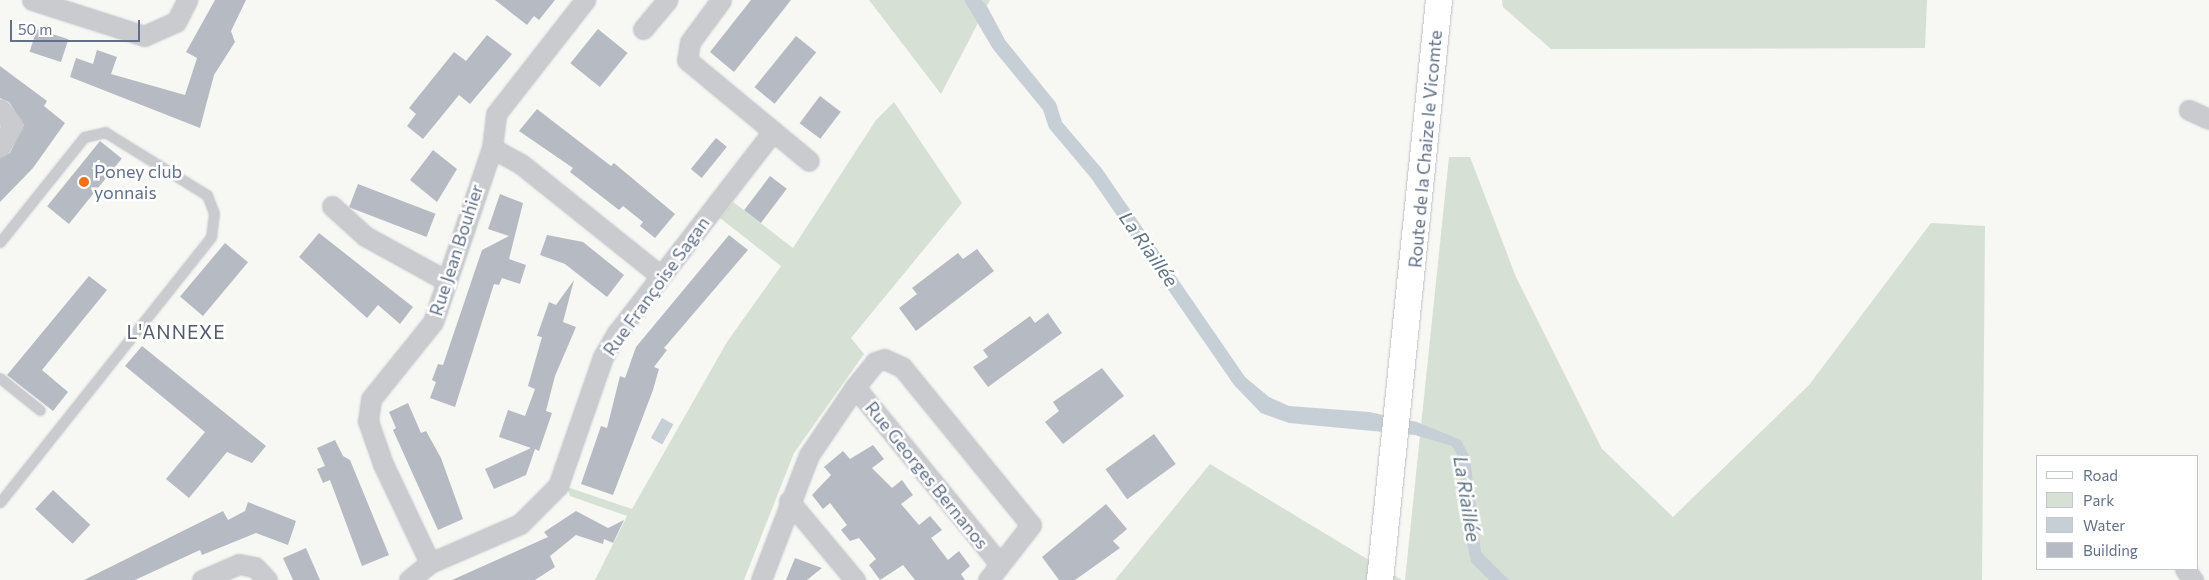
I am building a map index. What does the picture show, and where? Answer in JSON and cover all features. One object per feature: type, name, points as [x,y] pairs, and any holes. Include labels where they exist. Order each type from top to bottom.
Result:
[{"type":"main road","name":"Route de la Chaize le Vicomte","points":[[1380,580],[1439,0]]},
{"type":"street","points":[[32,0],[144,36],[176,22],[187,0]]},
{"type":"street","name":"Rue Jean Bouhier","points":[[430,563],[383,464],[368,421],[371,399],[432,322],[492,148],[496,114],[585,0]]},
{"type":"street","points":[[643,29],[666,0]]},
{"type":"street","points":[[721,0],[690,42],[687,60],[809,162]]},
{"type":"street","points":[[0,109],[13,124],[0,147]]},
{"type":"street","points":[[2189,110],[2209,119]]},
{"type":"street","name":"Rue Françoise Sagan","points":[[409,580],[430,563],[520,524],[558,486],[603,357],[661,276],[773,131]]},
{"type":"street","points":[[492,148],[521,164],[661,276]]},
{"type":"street","points":[[332,206],[365,236],[445,280]]},
{"type":"street","points":[[761,580],[789,501],[809,456],[855,387],[875,362],[895,362],[1031,525],[999,563],[988,580]]},
{"type":"street","name":"Rue Georges Bernanos","points":[[855,387],[999,563]]},
{"type":"street","points":[[789,501],[855,580]]},
{"type":"street","points":[[202,580],[239,564],[255,566],[268,580]]},
{"type":"lane","points":[[0,242],[84,137],[105,132],[207,195],[214,213],[211,237],[0,502]]},
{"type":"lane","points":[[0,378],[40,410]]},
{"type":"green space","points":[[869,0],[990,0],[941,94]]},
{"type":"green space","points":[[1502,0],[1927,0],[1925,48],[1551,49],[1503,7]]},
{"type":"green space","points":[[894,102],[962,203],[851,338],[864,354],[794,453],[744,580],[595,580],[627,516],[570,496],[567,487],[632,509],[727,342],[781,266],[720,218],[733,202],[793,248],[876,120]]},
{"type":"green space","points":[[1449,157],[1470,157],[1516,277],[1602,449],[1673,517],[1809,385],[1931,223],[1985,226],[1982,580],[1405,580]]},
{"type":"green space","points":[[1210,464],[1402,580],[1115,580]]},
{"type":"water","name":"La Riaillée","points":[[964,0],[982,0],[988,8],[1005,40],[1056,103],[1062,122],[1102,169],[1245,377],[1269,397],[1289,406],[1369,412],[1417,422],[1461,440],[1470,458],[1481,552],[1509,580],[1489,580],[1471,562],[1462,518],[1459,458],[1452,446],[1415,435],[1289,423],[1261,413],[1234,385],[1091,178],[1049,128],[1043,110],[993,49]]},
{"type":"water","points":[[662,418],[673,424],[662,444],[651,438]]},
{"type":"building","points":[[215,0],[246,0],[231,31],[235,42],[214,75],[200,128],[70,77],[76,58],[93,64],[97,50],[117,57],[111,74],[185,95],[197,58],[186,52]]},
{"type":"building","points":[[495,0],[555,0],[539,20],[534,16],[527,25]]},
{"type":"building","points":[[751,0],[791,0],[734,72],[710,52]]},
{"type":"building","points":[[37,29],[68,39],[61,62],[30,52]]},
{"type":"building","points":[[598,29],[628,53],[600,87],[570,63]]},
{"type":"building","points":[[487,35],[512,54],[470,104],[459,95],[423,139],[407,126],[416,114],[409,108],[454,52],[466,61]]},
{"type":"building","points":[[796,36],[816,52],[775,104],[754,87]]},
{"type":"building","points":[[0,66],[47,101],[44,106],[65,123],[33,168],[0,202],[0,158],[10,153],[24,125],[9,102],[0,98]]},
{"type":"building","points":[[820,96],[841,112],[820,139],[800,123]]},
{"type":"building","points":[[537,109],[611,166],[614,163],[675,214],[655,238],[640,226],[643,222],[623,206],[619,210],[570,172],[573,168],[519,131]]},
{"type":"building","points":[[716,138],[727,147],[702,178],[691,169]]},
{"type":"building","name":"Poney club yonnais","points":[[100,141],[122,159],[69,224],[47,206]]},
{"type":"building","points":[[433,150],[457,169],[437,202],[410,180]]},
{"type":"building","points":[[770,176],[787,189],[761,223],[744,210]]},
{"type":"building","points":[[358,184],[435,214],[427,237],[349,207]]},
{"type":"building","points":[[500,194],[523,203],[509,259],[526,265],[520,284],[502,278],[499,285],[494,284],[455,407],[430,398],[436,382],[432,380],[438,364],[443,365],[482,250],[509,236],[488,229]]},
{"type":"building","points":[[319,233],[413,307],[400,324],[378,305],[367,318],[299,257]]},
{"type":"building","points":[[547,235],[583,242],[624,275],[607,297],[565,264],[540,255]]},
{"type":"building","points":[[729,235],[748,250],[664,348],[667,350],[654,367],[659,369],[653,390],[613,495],[581,484],[601,426],[607,428],[620,376],[625,378],[636,347]]},
{"type":"building","points":[[225,243],[248,262],[203,316],[180,297]]},
{"type":"building","points":[[977,249],[994,271],[916,331],[899,308],[917,294],[912,288],[958,253],[963,259]]},
{"type":"building","points":[[89,276],[107,290],[42,370],[68,392],[53,411],[7,375]]},
{"type":"building","points":[[574,280],[563,322],[576,327],[555,376],[546,411],[552,413],[539,451],[535,449],[526,475],[494,489],[485,469],[531,448],[499,437],[508,410],[525,416],[535,389],[528,386],[542,337],[537,336],[549,302],[556,305]]},
{"type":"building","points":[[1048,313],[1062,333],[988,387],[973,367],[988,357],[983,350],[1030,316],[1035,323]]},
{"type":"building","points":[[142,346],[266,446],[252,463],[227,452],[189,498],[166,479],[205,432],[125,366]]},
{"type":"building","points":[[1102,368],[1124,396],[1063,444],[1045,422],[1059,411],[1053,402]]},
{"type":"building","points":[[408,403],[421,433],[426,431],[441,458],[463,519],[438,530],[393,430],[396,428],[389,412]]},
{"type":"building","points":[[1154,434],[1176,464],[1127,499],[1105,469]]},
{"type":"building","points":[[335,440],[343,456],[350,460],[389,555],[362,566],[330,480],[323,483],[317,469],[325,466],[317,448]]},
{"type":"building","points":[[873,445],[884,459],[872,468],[892,488],[902,480],[913,495],[901,504],[919,525],[930,516],[942,530],[931,538],[948,560],[959,551],[970,566],[961,574],[965,580],[915,580],[903,565],[880,580],[869,565],[876,559],[859,538],[850,541],[841,530],[847,525],[830,503],[823,509],[812,495],[831,475],[824,467],[843,451],[850,459]]},
{"type":"building","points":[[53,490],[90,525],[73,544],[35,509]]},
{"type":"building","points":[[248,502],[296,521],[288,545],[256,533],[202,555],[200,550],[135,580],[84,580],[223,511],[228,520],[245,511]]},
{"type":"building","points":[[1106,504],[1127,529],[1113,541],[1120,548],[1075,580],[1059,580],[1042,557]]},
{"type":"building","points":[[576,511],[608,528],[624,520],[613,543],[604,539],[603,544],[576,535],[550,556],[555,567],[535,580],[452,580],[548,537],[544,532]]},
{"type":"building","points":[[306,548],[320,580],[293,580],[283,558]]},
{"type":"building","points":[[795,558],[822,568],[807,580],[786,580]]},
{"type":"place","name":"Poney club yonnais","points":[[84,182]]},
{"type":"district","name":"L'ANNEXE","points":[[176,332]]}]
